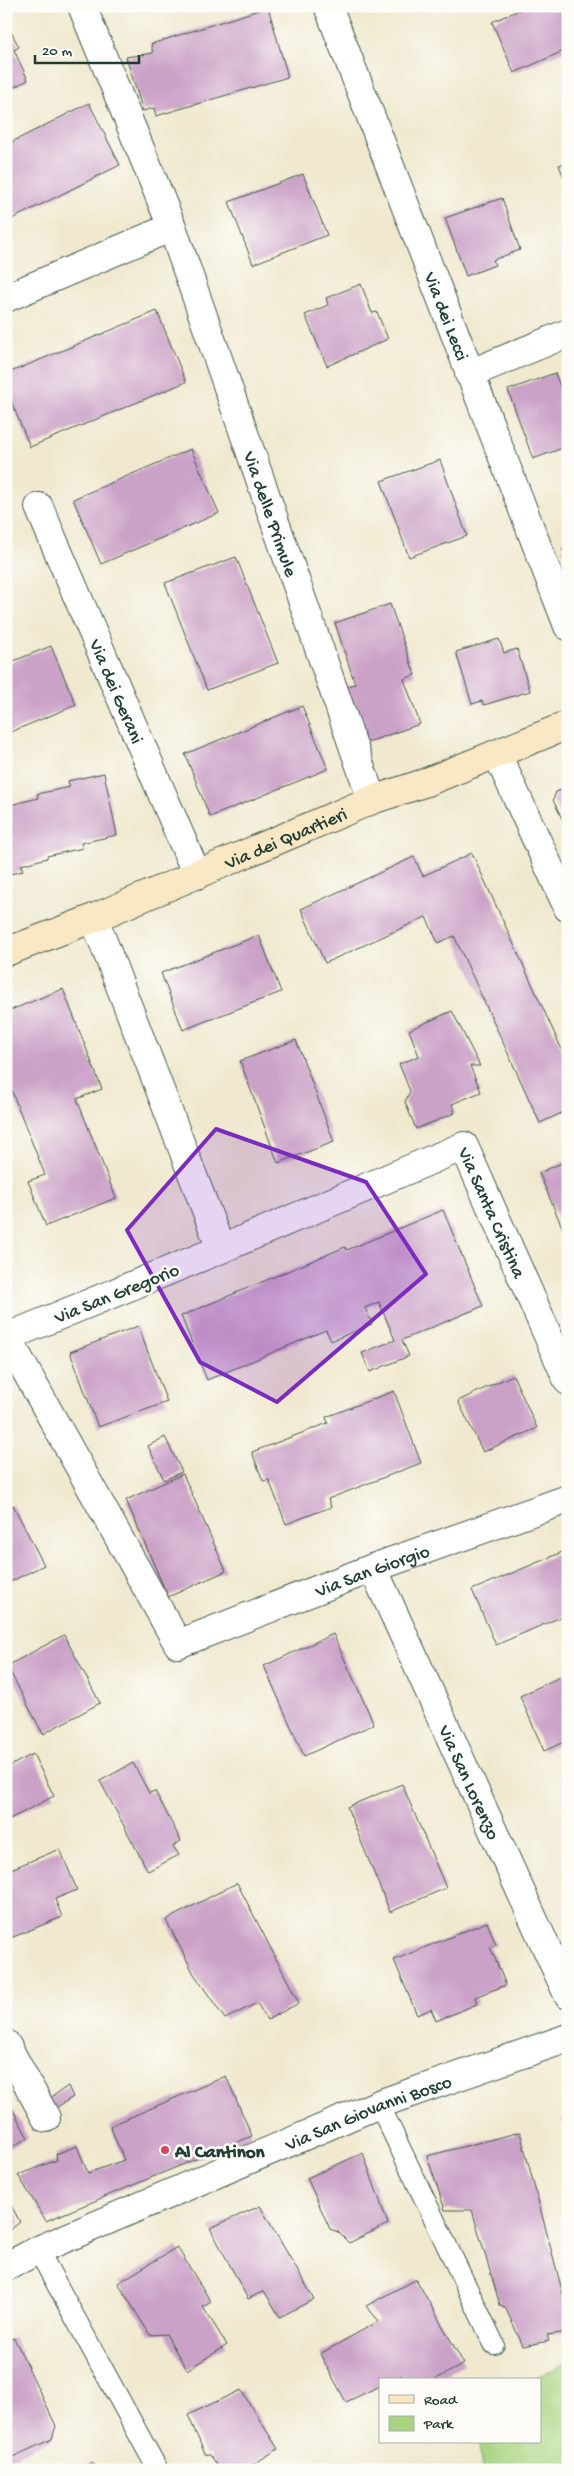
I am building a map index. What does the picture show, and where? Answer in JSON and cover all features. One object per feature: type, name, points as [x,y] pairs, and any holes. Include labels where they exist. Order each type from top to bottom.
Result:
[{"type":"street","name":"Via delle Primule","points":[[82,6],[172,228],[372,800]]},
{"type":"street","name":"Via dei Lecci","points":[[328,6],[568,626]]},
{"type":"street","points":[[6,298],[172,228]]},
{"type":"street","points":[[469,374],[568,333]]},
{"type":"street","name":"Via dei Gerani","points":[[39,507],[197,875]]},
{"type":"street","name":"Via dei Quartieri","points":[[6,952],[94,918],[372,800],[424,783],[568,725]]},
{"type":"street","points":[[497,754],[568,908]]},
{"type":"street","points":[[94,918],[221,1249]]},
{"type":"street","name":"Via Santa Cristina","points":[[221,1249],[464,1146],[568,1381]]},
{"type":"street","name":"Via San Gregorio","points":[[178,1644],[7,1337],[221,1249]]},
{"type":"street","name":"Via San Giorgio","points":[[178,1644],[373,1568],[568,1499]]},
{"type":"street","name":"Via San Lorenzo","points":[[373,1568],[568,1995]]},
{"type":"street","name":"Via San Giovanni Bosco","points":[[6,2267],[38,2250],[378,2104],[568,2038]]},
{"type":"street","points":[[6,2044],[46,2118]]},
{"type":"lane","points":[[378,2104],[494,2344]]},
{"type":"lane","points":[[38,2250],[158,2470]]},
{"type":"path","points":[[559,2470],[568,2466]]},
{"type":"highlighted area","points":[[216,1129],[366,1182],[426,1274],[277,1402],[200,1362],[127,1230]]},
{"type":"green space","points":[[568,2362],[568,2470],[482,2470],[479,2444],[542,2444],[542,2378],[535,2378]]},
{"type":"building","points":[[528,6],[568,6],[568,49],[514,73],[492,22]]},
{"type":"building","points":[[268,7],[288,77],[156,116],[154,108],[143,111],[126,57],[153,53],[151,44]]},
{"type":"building","points":[[6,22],[19,47],[14,50],[28,80],[6,91]]},
{"type":"building","points":[[89,103],[120,165],[6,222],[6,145]]},
{"type":"building","points":[[568,162],[568,188],[559,165]]},
{"type":"building","points":[[303,174],[327,235],[253,264],[229,202]]},
{"type":"building","points":[[502,198],[520,250],[493,260],[495,265],[466,276],[445,218]]},
{"type":"building","points":[[361,284],[372,313],[377,312],[388,339],[327,366],[305,315],[328,305],[326,298]]},
{"type":"building","points":[[157,311],[186,382],[30,447],[6,389],[6,374]]},
{"type":"building","points":[[555,373],[568,408],[568,446],[533,459],[508,390]]},
{"type":"building","points":[[191,449],[219,513],[101,564],[73,499]]},
{"type":"building","points":[[440,460],[467,536],[409,557],[381,481]]},
{"type":"building","points":[[568,547],[568,562],[562,549]]},
{"type":"building","points":[[236,557],[278,663],[207,690],[165,583]]},
{"type":"building","points":[[390,604],[415,675],[404,679],[420,724],[365,743],[336,690],[355,684],[335,623]]},
{"type":"building","points":[[499,639],[504,653],[517,649],[530,691],[484,705],[482,701],[472,704],[456,652]]},
{"type":"building","points":[[51,646],[76,705],[6,734],[6,664]]},
{"type":"building","points":[[302,706],[328,769],[210,817],[185,754]]},
{"type":"building","points":[[104,773],[117,835],[81,843],[83,848],[47,856],[47,858],[21,865],[23,871],[6,875],[6,806],[38,798],[37,794],[70,787],[68,781]]},
{"type":"building","points":[[568,787],[568,831],[553,800],[556,792]]},
{"type":"building","points":[[472,853],[568,1063],[568,1110],[540,1123],[454,936],[438,943],[426,917],[325,963],[301,909],[414,857],[423,876]]},
{"type":"building","points":[[259,935],[281,992],[183,1030],[161,973]]},
{"type":"building","points":[[63,989],[102,1089],[77,1099],[116,1198],[46,1226],[28,1181],[45,1175],[6,1077],[6,1012]]},
{"type":"building","points":[[452,1011],[480,1066],[470,1066],[481,1092],[452,1104],[455,1113],[416,1129],[405,1102],[410,1091],[399,1064],[419,1056],[409,1030]]},
{"type":"building","points":[[296,1040],[334,1142],[278,1163],[240,1061]]},
{"type":"building","points":[[568,1160],[568,1241],[539,1173]]},
{"type":"building","points":[[443,1210],[483,1306],[402,1340],[409,1356],[370,1372],[362,1353],[395,1340],[379,1302],[365,1308],[372,1324],[331,1341],[326,1330],[207,1380],[181,1316],[345,1247],[347,1250]]},
{"type":"building","points":[[138,1326],[167,1402],[98,1427],[70,1352]]},
{"type":"building","points":[[513,1375],[537,1428],[483,1452],[458,1401]]},
{"type":"building","points":[[394,1391],[421,1463],[328,1499],[331,1507],[286,1524],[269,1480],[263,1481],[252,1452],[328,1423],[326,1417]]},
{"type":"building","points":[[165,1437],[182,1472],[164,1480],[148,1446]]},
{"type":"building","points":[[183,1474],[226,1571],[168,1597],[126,1500]]},
{"type":"building","points":[[13,1505],[44,1565],[6,1584],[6,1508]]},
{"type":"building","points":[[567,1550],[568,1614],[496,1645],[472,1590]]},
{"type":"building","points":[[333,1634],[374,1724],[304,1756],[264,1666]]},
{"type":"building","points":[[64,1635],[100,1703],[43,1734],[7,1666]]},
{"type":"building","points":[[568,1673],[568,1740],[544,1751],[520,1696]]},
{"type":"building","points":[[33,1754],[54,1796],[6,1821],[6,1768]]},
{"type":"building","points":[[133,1763],[149,1793],[155,1791],[181,1841],[173,1846],[179,1855],[148,1871],[100,1781]]},
{"type":"building","points":[[402,1784],[446,1888],[390,1912],[347,1807]]},
{"type":"building","points":[[60,1849],[77,1890],[55,1899],[62,1917],[6,1940],[6,1871]]},
{"type":"building","points":[[237,1883],[299,2003],[267,2020],[257,2003],[225,2019],[194,1974],[166,1920]]},
{"type":"building","points":[[487,1922],[496,1945],[490,1947],[506,1985],[475,1997],[477,2004],[436,2021],[431,2009],[417,2015],[394,1960]]},
{"type":"building","points":[[226,2076],[252,2136],[46,2221],[18,2175],[57,2160],[56,2154],[77,2146],[88,2173],[124,2160],[110,2126]]},
{"type":"building","points":[[68,2086],[73,2097],[51,2111],[44,2102]]},
{"type":"building","points":[[6,2097],[28,2138],[6,2150]]},
{"type":"building","points":[[568,2115],[568,2135],[567,2135],[562,2117]]},
{"type":"building","points":[[520,2132],[568,2313],[568,2332],[547,2335],[549,2341],[523,2346],[505,2307],[500,2305],[472,2210],[445,2210],[427,2156]]},
{"type":"building","points":[[363,2153],[388,2224],[349,2243],[338,2232],[330,2229],[307,2178]]},
{"type":"building","points":[[6,2196],[20,2222],[6,2233]]},
{"type":"building","points":[[260,2206],[314,2299],[280,2317],[264,2291],[248,2299],[210,2228]]},
{"type":"building","points":[[177,2247],[211,2302],[203,2307],[227,2345],[187,2370],[166,2334],[150,2335],[118,2283]]},
{"type":"building","points":[[416,2279],[464,2364],[438,2378],[405,2378],[403,2375],[397,2378],[379,2378],[379,2386],[346,2402],[320,2354],[379,2321],[366,2306]]},
{"type":"building","points":[[14,2338],[56,2426],[52,2439],[6,2460],[6,2341]]},
{"type":"building","points":[[241,2390],[278,2449],[244,2470],[221,2470],[210,2455],[205,2454],[188,2415]]},
{"type":"building","points":[[92,2462],[97,2470],[80,2470]]},
{"type":"place","name":"Al Cantinon","points":[[165,2150]]}]
